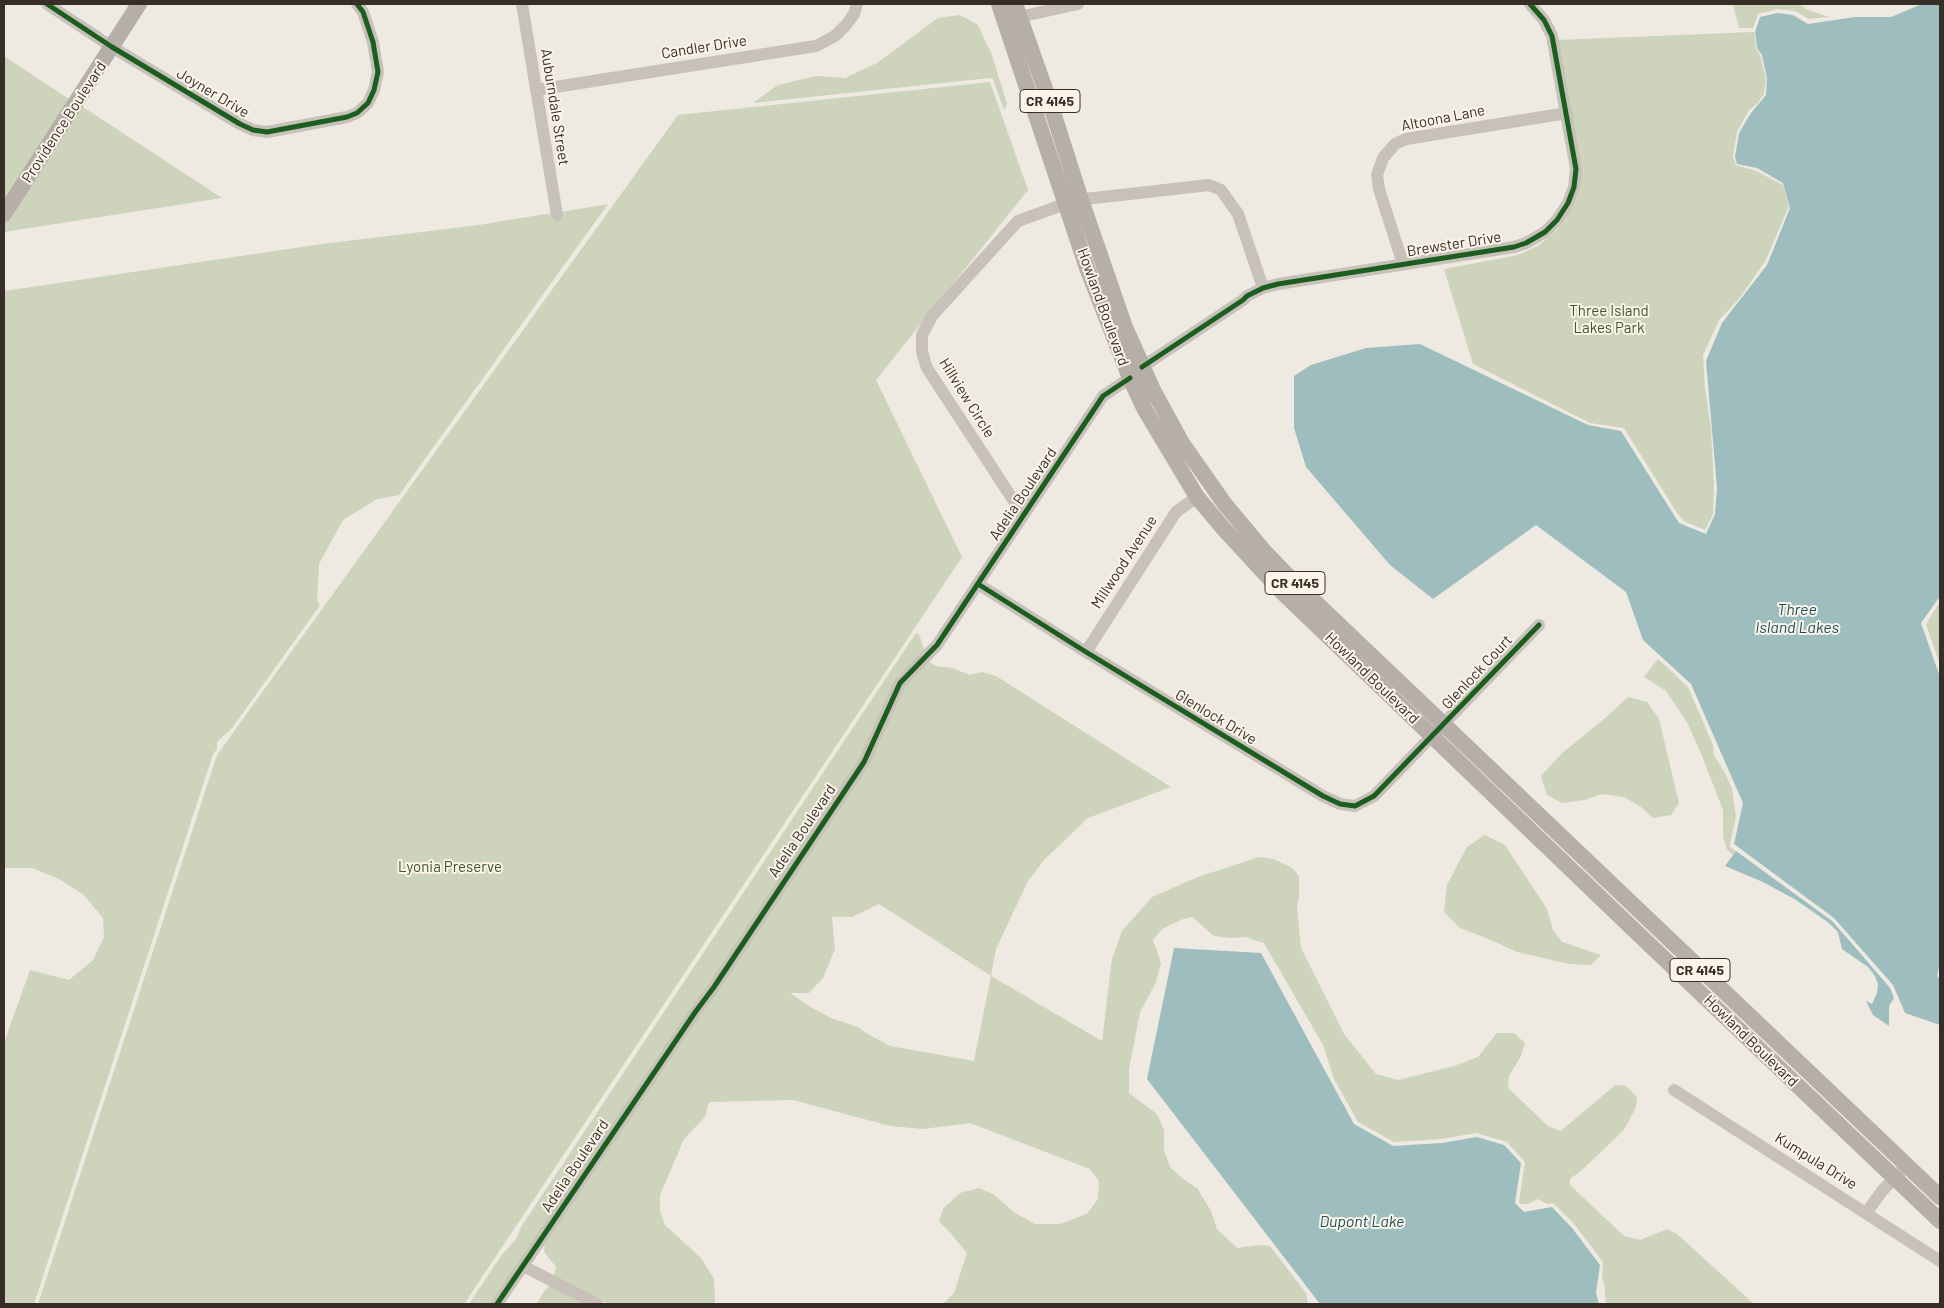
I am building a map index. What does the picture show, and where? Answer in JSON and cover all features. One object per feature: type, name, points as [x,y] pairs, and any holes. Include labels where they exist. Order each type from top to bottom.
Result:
[{"type":"main road","name":"Providence Boulevard","points":[[4,214],[140,4]]},
{"type":"main road","name":"Howland Boulevard","points":[[999,4],[1035,109],[1073,202]]},
{"type":"main road","name":"Howland Boulevard","points":[[1017,10],[1051,106],[1097,294],[1143,387],[1153,390],[1187,450],[1224,504],[1264,551],[1438,731],[1940,1221]]},
{"type":"main road","name":"Howland Boulevard","points":[[1136,372],[1150,418],[1198,497],[1259,569],[1438,731],[1907,1165],[1940,1198]]},
{"type":"street","name":"Joyner Drive","points":[[47,4],[112,47],[240,124],[253,130],[267,132],[347,117],[357,113],[368,103],[374,90],[378,72],[373,42],[363,12],[357,4]]},
{"type":"street","name":"Auburndale Street","points":[[522,4],[557,214]]},
{"type":"street","name":"Candler Drive","points":[[536,90],[816,46],[835,36],[846,25],[854,14],[857,4]]},
{"type":"street","points":[[1017,10],[1078,4]]},
{"type":"street","name":"Brewster Drive","points":[[1136,372],[1247,296],[1263,288],[1278,284],[1514,247],[1526,243],[1545,232],[1563,212],[1574,187],[1576,170],[1552,36],[1544,20],[1530,4]]},
{"type":"street","name":"Altoona Lane","points":[[1404,264],[1379,189],[1377,175],[1382,158],[1395,144],[1406,138],[1567,113]]},
{"type":"street","name":"Hillview Circle","points":[[1023,515],[927,368],[922,352],[922,335],[932,316],[1018,221],[1073,202],[1209,185],[1221,190],[1238,214],[1263,288]]},
{"type":"street","name":"Adelia Boulevard","points":[[497,1304],[696,1010],[714,987],[864,762],[900,683],[937,645],[1103,396],[1136,372]]},
{"type":"street","name":"Millwood Avenue","points":[[1086,652],[1176,512],[1198,497]]},
{"type":"street","name":"Glenlock Drive","points":[[978,584],[1086,652],[1323,796],[1340,804],[1354,806],[1374,796],[1438,731]]},
{"type":"street","name":"Glenlock Court","points":[[1438,731],[1539,624]]},
{"type":"street","name":"Kumpula Drive","points":[[1674,1090],[1867,1212],[1940,1261]]},
{"type":"street","points":[[1867,1212],[1882,1191],[1907,1165]]},
{"type":"street","points":[[523,1266],[597,1304]]},
{"type":"green space","points":[[1733,4],[1799,4],[1808,10],[1829,17],[1809,19],[1795,11],[1778,9],[1758,14],[1753,28],[1739,28]]},
{"type":"green space","points":[[960,15],[978,25],[992,55],[1007,104],[1004,110],[993,79],[990,78],[753,103],[778,85],[816,76],[845,78],[877,63],[938,18]]},
{"type":"green space","name":"Three Island Lakes Park","points":[[1754,32],[1756,49],[1760,55],[1766,78],[1764,94],[1757,104],[1749,110],[1737,132],[1733,157],[1736,165],[1756,171],[1783,185],[1789,206],[1766,260],[1738,300],[1719,320],[1703,355],[1705,388],[1711,429],[1714,486],[1713,514],[1705,530],[1684,521],[1677,513],[1624,428],[1590,423],[1473,364],[1444,269],[1518,255],[1538,246],[1558,229],[1570,210],[1576,189],[1556,40]]},
{"type":"green space","points":[[4,56],[72,101],[4,206]]},
{"type":"green space","name":"Lyonia Preserve","points":[[990,82],[1028,190],[876,380],[962,557],[464,1304],[38,1304],[217,755],[678,115]]},
{"type":"green space","points":[[80,105],[222,198],[4,232],[4,222]]},
{"type":"green space","points":[[608,204],[399,495],[377,499],[343,520],[319,564],[317,601],[320,605],[232,728],[217,742],[217,749],[213,754],[34,1304],[4,1304],[4,1043],[30,970],[69,980],[93,960],[104,937],[103,918],[84,895],[59,879],[32,868],[4,868],[4,291],[322,244],[479,225],[552,213],[553,220],[562,218],[561,212]]},
{"type":"green space","points":[[1940,602],[1940,665],[1926,624]]},
{"type":"green space","points":[[916,633],[919,634],[928,661],[936,666],[952,668],[970,675],[982,672],[996,676],[1171,787],[1088,818],[1044,860],[1028,881],[996,949],[991,976],[1102,1041],[1112,959],[1122,931],[1152,897],[1198,877],[1259,857],[1273,859],[1291,867],[1299,876],[1297,907],[1301,948],[1344,1034],[1376,1074],[1398,1080],[1454,1066],[1478,1057],[1497,1033],[1514,1033],[1525,1043],[1521,1056],[1509,1076],[1508,1088],[1548,1126],[1561,1131],[1615,1085],[1626,1086],[1637,1097],[1636,1107],[1624,1130],[1570,1179],[1570,1185],[1624,1236],[1640,1240],[1667,1229],[1677,1234],[1754,1304],[1606,1304],[1602,1278],[1603,1262],[1575,1225],[1553,1203],[1547,1204],[1538,1199],[1528,1204],[1519,1202],[1525,1162],[1507,1142],[1476,1133],[1442,1139],[1394,1142],[1358,1122],[1334,1079],[1323,1045],[1264,943],[1245,937],[1214,936],[1192,917],[1162,929],[1153,940],[1161,963],[1156,982],[1140,1012],[1129,1069],[1129,1093],[1157,1114],[1164,1130],[1164,1150],[1170,1167],[1197,1188],[1211,1211],[1217,1229],[1237,1248],[1258,1245],[1270,1246],[1306,1293],[1308,1304],[943,1304],[954,1293],[967,1253],[939,1222],[943,1209],[960,1193],[979,1188],[993,1194],[1015,1213],[1035,1224],[1060,1224],[1087,1214],[1098,1199],[1099,1181],[1090,1169],[970,1123],[923,1129],[890,1126],[793,1100],[709,1102],[705,1117],[684,1139],[660,1195],[660,1211],[665,1225],[701,1258],[714,1279],[714,1304],[608,1304],[554,1276],[556,1267],[544,1252],[545,1240],[492,1304],[469,1304],[501,1256],[516,1239],[521,1227]],"holes":[[[879,904],[991,976],[974,1061],[890,1046],[858,1027],[831,1018],[812,1008],[790,993],[809,993],[823,978],[835,949],[832,917],[852,917]]]},
{"type":"green space","points":[[1658,659],[1688,687],[1713,745],[1714,755],[1732,789],[1736,816],[1730,847],[1736,851],[1734,856],[1727,850],[1723,837],[1723,810],[1687,722],[1666,691],[1644,677]]},
{"type":"green space","points":[[1628,697],[1647,702],[1659,719],[1679,803],[1671,815],[1653,818],[1641,807],[1624,797],[1602,794],[1585,800],[1562,803],[1547,795],[1541,776],[1562,753]]},
{"type":"green space","points":[[1485,835],[1505,845],[1547,909],[1553,930],[1562,942],[1601,955],[1591,965],[1569,964],[1517,952],[1460,928],[1444,912],[1447,885],[1467,847]]},
{"type":"green space","points":[[550,1285],[587,1304],[537,1304]]},
{"type":"water","name":"Three Island Lakes","points":[[1922,4],[1940,4],[1940,598],[1921,623],[1940,677],[1940,963],[1937,976],[1940,980],[1940,1025],[1905,1013],[1893,985],[1834,918],[1734,844],[1743,803],[1691,684],[1643,640],[1626,592],[1536,525],[1433,599],[1390,565],[1306,467],[1294,428],[1294,376],[1311,365],[1366,348],[1420,344],[1588,425],[1621,431],[1679,523],[1706,534],[1715,514],[1717,488],[1706,361],[1722,323],[1767,265],[1790,208],[1783,183],[1757,168],[1737,164],[1735,157],[1739,133],[1751,113],[1766,95],[1767,78],[1762,55],[1757,48],[1755,32],[1760,17],[1778,13],[1793,15],[1808,24],[1855,17],[1891,17]]},
{"type":"water","points":[[1736,851],[1832,921],[1854,946],[1890,988],[1894,998],[1889,1006],[1889,1026],[1873,1015],[1866,1001],[1872,1004],[1877,993],[1878,984],[1875,976],[1868,967],[1842,949],[1838,932],[1829,923],[1796,900],[1763,882],[1725,866]]},
{"type":"water","name":"Dupont Lake","points":[[1174,948],[1261,953],[1354,1124],[1393,1146],[1442,1143],[1477,1137],[1504,1145],[1521,1163],[1515,1203],[1524,1212],[1552,1207],[1572,1228],[1600,1265],[1596,1293],[1599,1304],[1320,1304],[1147,1079]]},
{"type":"cycle path","points":[[47,4],[112,47],[240,124],[253,130],[267,132],[347,117],[357,113],[368,103],[374,90],[378,72],[373,42],[363,12],[357,4]]},
{"type":"cycle path","points":[[1142,367],[1247,296],[1263,288],[1278,284],[1514,247],[1526,243],[1545,232],[1557,220],[1568,203],[1574,187],[1576,169],[1552,36],[1544,20],[1530,4]]},
{"type":"cycle path","points":[[497,1304],[714,987],[864,762],[900,683],[937,645],[1103,396],[1130,378]]},
{"type":"cycle path","points":[[978,584],[1323,796],[1340,804],[1355,806],[1374,796],[1539,625]]}]
